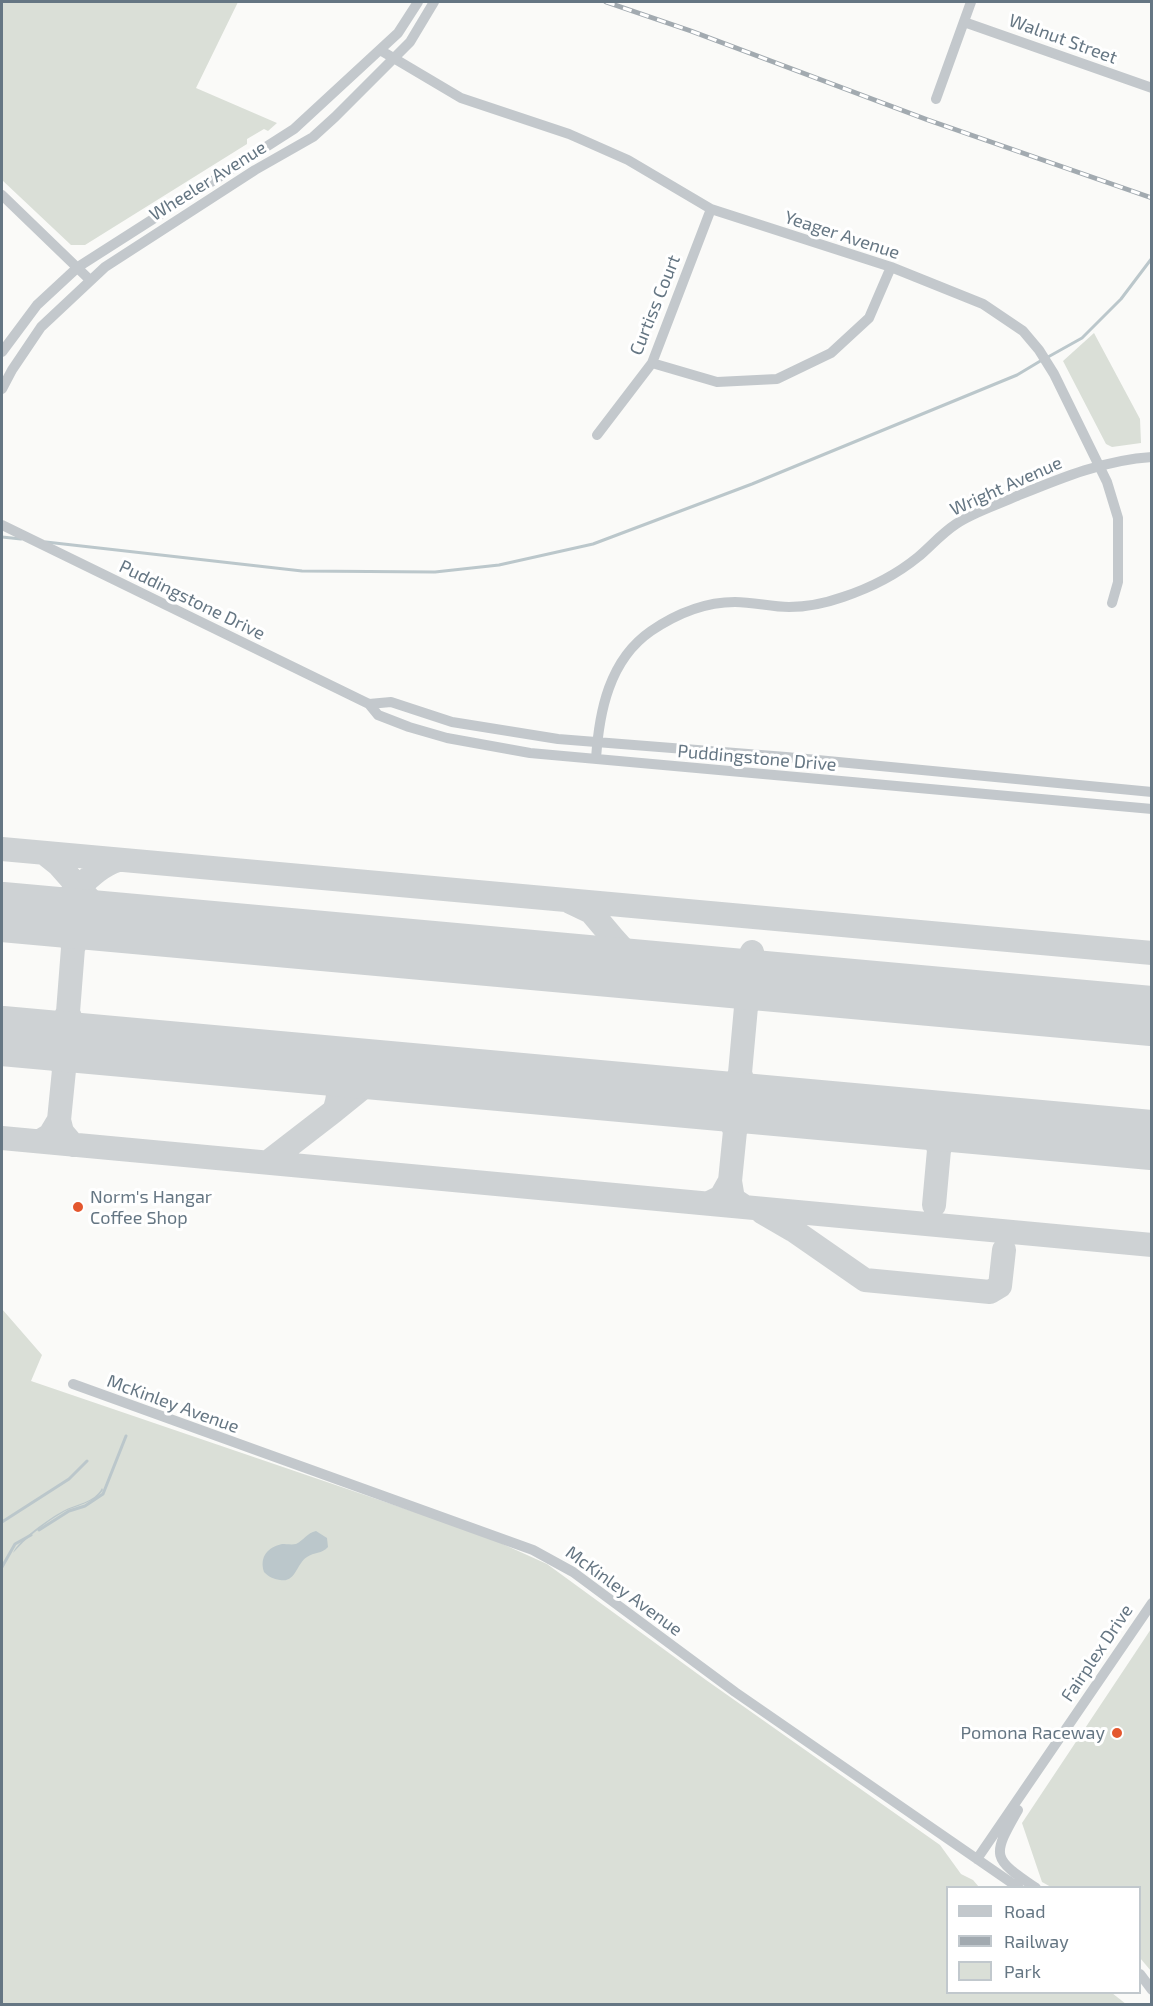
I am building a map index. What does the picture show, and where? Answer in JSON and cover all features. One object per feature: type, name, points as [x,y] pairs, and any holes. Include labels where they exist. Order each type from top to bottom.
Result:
[{"type":"street","name":"Wheeler Avenue","points":[[2,352],[37,305],[78,267],[294,129],[398,33],[418,2]]},
{"type":"street","name":"Wheeler Avenue","points":[[2,389],[41,327],[90,280],[137,245],[255,170],[313,137],[395,59],[410,42],[434,2]]},
{"type":"street","points":[[936,99],[972,2]]},
{"type":"street","name":"Walnut Street","points":[[964,22],[1152,88]]},
{"type":"street","name":"Yeager Avenue","points":[[380,50],[461,98],[569,134],[627,160],[711,209],[891,267],[983,304],[1023,331],[1040,350],[1100,465],[1118,518],[1118,582],[1112,603]]},
{"type":"street","points":[[2,195],[90,280]]},
{"type":"street","name":"Curtiss Court","points":[[597,435],[652,363],[711,209]]},
{"type":"street","points":[[652,363],[717,382],[777,379],[831,353],[869,318],[891,267]]},
{"type":"street","name":"Wright Avenue","points":[[596,759],[601,708],[622,661],[649,632],[671,618],[708,605],[734,602],[790,607],[826,603],[845,597],[884,580],[902,569],[958,523],[1022,494],[1100,465],[1152,457]]},
{"type":"street","name":"Puddingstone Drive","points":[[2,525],[369,704],[378,715],[447,738],[530,753],[1152,809]]},
{"type":"street","name":"Puddingstone Drive","points":[[369,704],[391,702],[452,722],[485,729],[597,742],[786,757],[1152,792]]},
{"type":"street","name":"McKinley Avenue","points":[[73,1384],[522,1546],[553,1560],[632,1614],[735,1692],[977,1859]]},
{"type":"street","name":"Fairplex Drive","points":[[977,1859],[1152,1602]]},
{"type":"street","points":[[1033,1777],[1020,1807],[1002,1838],[999,1850],[1001,1861],[1035,1886]]},
{"type":"street","points":[[977,1859],[1018,1886]]},
{"type":"street","points":[[1141,1975],[1152,1990]]},
{"type":"street","points":[[1141,1984],[1152,1998]]},
{"type":"green space","points":[[2,2],[238,2],[196,88],[277,123],[268,131],[264,129],[247,139],[247,144],[85,245],[71,245],[2,180]]},
{"type":"green space","points":[[1094,333],[1140,419],[1141,443],[1112,447],[1106,444],[1063,361]]},
{"type":"green space","points":[[2,1309],[42,1355],[31,1381],[485,1536],[547,1564],[706,1680],[940,1845],[961,1874],[973,1880],[978,1886],[946,1886],[946,1994],[1113,1994],[1126,2004],[2,2004]]},
{"type":"green space","name":"Pomona Raceway","points":[[1151,1629],[1151,1971],[1141,1959],[1141,1886],[1049,1886],[1042,1882],[1022,1823]]},
{"type":"shaded area","points":[[102,1488],[103,1490],[95,1498],[67,1510],[43,1526],[13,1553],[21,1542],[43,1524],[63,1511],[90,1500]]},
{"type":"shaded area","points":[[316,1531],[327,1538],[328,1547],[303,1560],[293,1576],[285,1580],[275,1579],[264,1572],[264,1557],[269,1550],[282,1544],[296,1544]]},
{"type":"waterway","points":[[1048,357],[1082,338],[1121,299],[1152,258]]},
{"type":"waterway","points":[[46,542],[302,571],[435,572],[499,565],[593,544],[752,484],[1017,375],[1042,360]]},
{"type":"waterway","points":[[2,537],[21,539]]},
{"type":"waterway","points":[[39,1530],[69,1511],[85,1506],[103,1494],[126,1436]]},
{"type":"waterway","points":[[2,1522],[69,1479],[87,1461]]},
{"type":"waterway","points":[[2,1567],[15,1544],[31,1535]]},
{"type":"taxiway","points":[[2,849],[1152,953]]},
{"type":"taxiway","points":[[44,853],[59,865],[105,917],[115,922]]},
{"type":"taxiway","points":[[37,915],[49,911],[69,897],[96,872],[118,860]]},
{"type":"taxiway","points":[[570,902],[591,912],[613,938]]},
{"type":"taxiway","points":[[43,915],[64,927],[70,936],[73,948],[86,929],[120,922]]},
{"type":"taxiway","points":[[595,965],[610,959],[615,948],[613,938],[631,958],[657,971]]},
{"type":"taxiway","points":[[68,1012],[73,948]]},
{"type":"taxiway","points":[[720,977],[739,968],[752,952],[761,970],[777,982]]},
{"type":"taxiway","points":[[720,977],[738,989],[746,1007],[759,992],[777,982]]},
{"type":"taxiway","points":[[740,1073],[746,1007]]},
{"type":"taxiway","points":[[31,1038],[54,1030],[62,1023],[68,1012],[76,1033],[96,1044]]},
{"type":"taxiway","points":[[31,1038],[52,1049],[59,1057],[64,1070],[69,1059],[76,1052],[96,1044]]},
{"type":"taxiway","points":[[312,1063],[327,1072],[335,1082],[338,1094],[334,1111],[376,1077],[405,1072]]},
{"type":"taxiway","points":[[59,1120],[64,1070]]},
{"type":"taxiway","points":[[714,1100],[730,1089],[740,1073],[745,1088],[758,1104]]},
{"type":"taxiway","points":[[710,1099],[727,1112],[735,1131],[741,1119],[762,1104]]},
{"type":"taxiway","points":[[268,1162],[334,1111]]},
{"type":"taxiway","points":[[914,1118],[930,1131],[939,1150],[948,1134],[963,1123]]},
{"type":"taxiway","points":[[40,1141],[50,1135],[59,1120],[62,1132],[73,1145]]},
{"type":"taxiway","points":[[730,1181],[735,1131]]},
{"type":"taxiway","points":[[2,1138],[1152,1245]]},
{"type":"taxiway","points":[[934,1205],[939,1150]]},
{"type":"taxiway","points":[[709,1203],[721,1197],[730,1181],[733,1199],[745,1207]]},
{"type":"taxiway","points":[[762,1212],[793,1230],[865,1280],[990,1292],[1000,1286],[1004,1250]]},
{"type":"runway","points":[[2,912],[1152,1016]]},
{"type":"runway","points":[[2,1036],[1152,1140]]},
{"type":"railway","points":[[606,2],[691,31],[928,120],[1152,198]]},
{"type":"place","name":"Norm's Hangar Coffee Shop","points":[[78,1207]]},
{"type":"place","name":"Pomona Raceway","points":[[1117,1733]]}]
